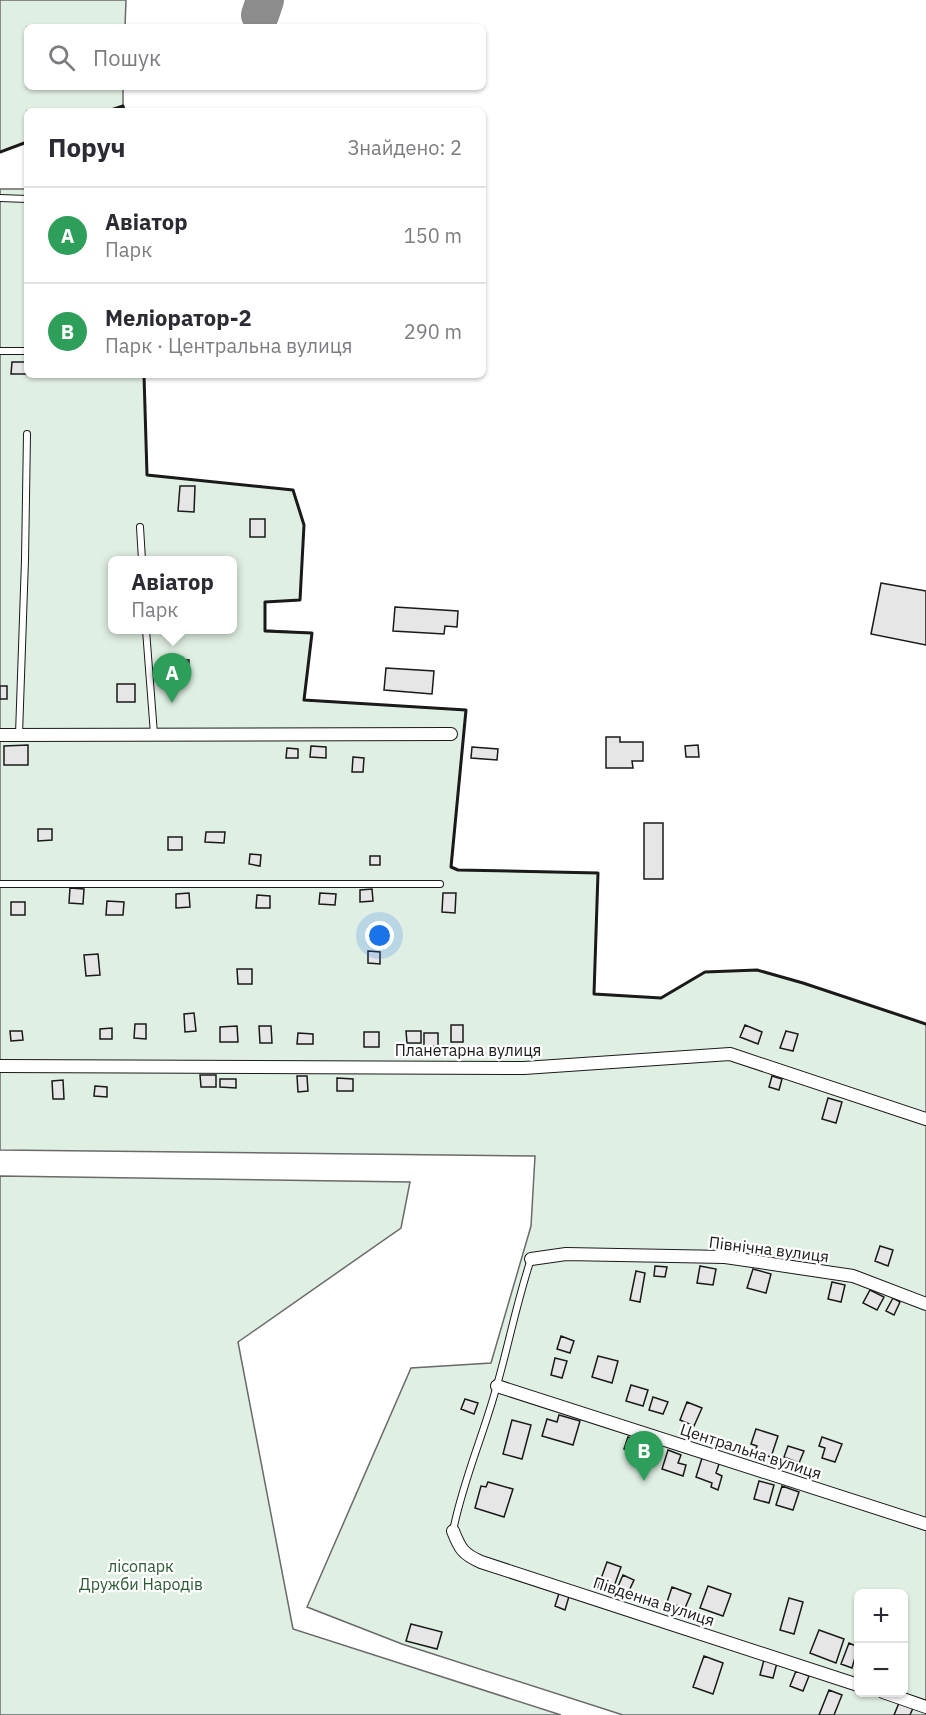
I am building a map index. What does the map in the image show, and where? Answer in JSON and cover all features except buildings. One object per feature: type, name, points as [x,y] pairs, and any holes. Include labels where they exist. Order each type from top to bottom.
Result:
[{"type":"street","points":[[0,735],[451,734]]},
{"type":"street","name":"Планетарна вулиця","points":[[0,1066],[524,1068],[730,1054],[926,1119]]},
{"type":"street","name":"Північна вулиця","points":[[531,1259],[566,1254],[725,1257],[853,1276],[926,1304]]},
{"type":"street","name":"Центральна вулиця","points":[[497,1386],[926,1524]]},
{"type":"street","name":"Південна вулиця","points":[[453,1531],[459,1547],[467,1555],[481,1562],[854,1683]]},
{"type":"street","points":[[897,1697],[926,1707]]},
{"type":"lane","points":[[0,198],[24,199]]},
{"type":"lane","points":[[0,351],[24,351]]},
{"type":"lane","points":[[19,735],[26,560],[27,434]]},
{"type":"lane","points":[[140,527],[142,556]]},
{"type":"lane","points":[[146,634],[154,735]]},
{"type":"lane","points":[[0,884],[440,884]]},
{"type":"lane","points":[[453,1531],[459,1504],[497,1386],[519,1296],[531,1259]]},
{"type":"green space","points":[[0,0],[126,0],[125,24],[24,24],[24,90],[123,90],[123,106],[117,108],[24,108],[24,143],[0,152]]},
{"type":"green space","points":[[0,189],[24,189],[24,378],[144,378],[147,475],[293,490],[304,525],[300,600],[265,602],[265,630],[312,633],[304,700],[466,710],[451,867],[458,870],[598,873],[594,994],[661,998],[705,972],[757,970],[926,1024],[926,1715],[623,1715],[402,1644],[307,1607],[411,1368],[491,1363],[531,1226],[535,1156],[0,1150]]},
{"type":"green space","name":"лісопарк Дружби Народів","points":[[0,1176],[410,1182],[401,1228],[238,1342],[293,1629],[561,1715],[0,1715]]},
{"type":"taxiway","points":[[260,15],[265,0]]},
{"type":"wall","points":[[117,108],[123,106],[123,108]]},
{"type":"wall","points":[[0,152],[24,143]]},
{"type":"wall","points":[[144,378],[147,475],[293,490],[304,525],[300,600],[265,602],[265,631],[312,633],[304,700],[466,710],[451,867],[458,870],[598,873],[594,994],[661,998],[705,972],[757,970],[926,1024]]},
{"type":"place","name":"Авіатор","points":[[172,703]]},
{"type":"place","name":"Меліоратор-2","points":[[644,1481]]}]
